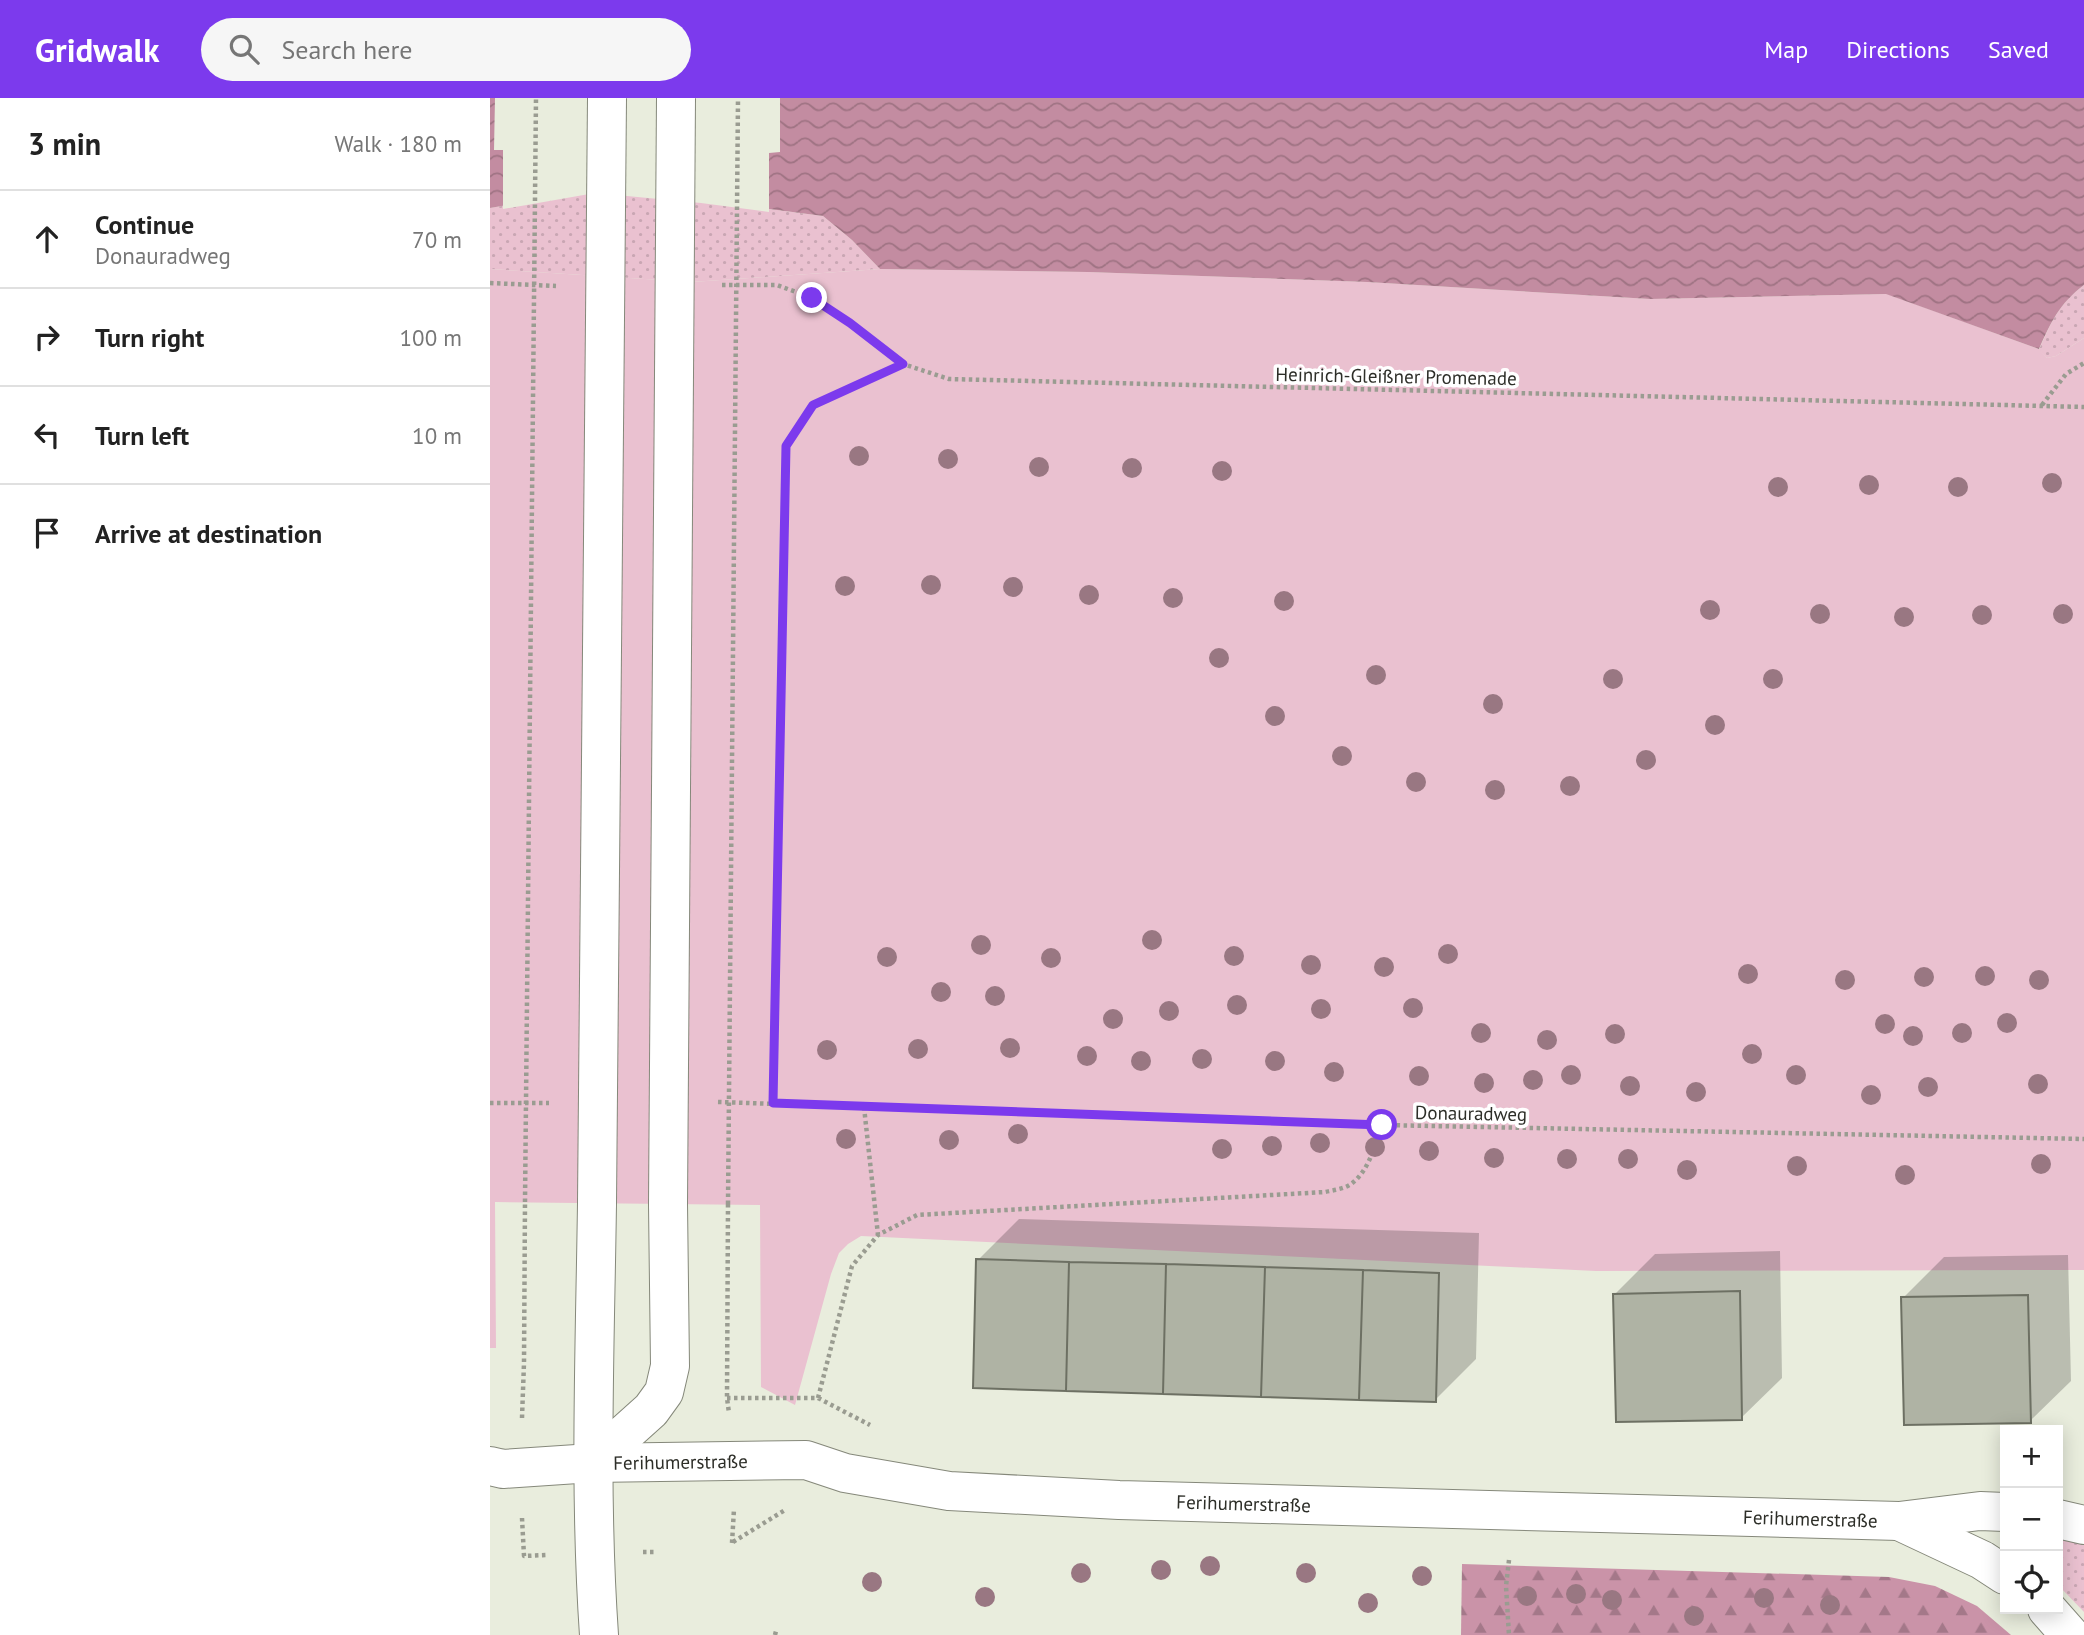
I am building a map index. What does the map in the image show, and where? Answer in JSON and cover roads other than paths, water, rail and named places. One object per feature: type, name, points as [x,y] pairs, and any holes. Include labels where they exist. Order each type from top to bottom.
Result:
[{"type":"street","points":[[599,1635],[592,1463],[597,1203],[607,98]]},
{"type":"street","points":[[592,1463],[651,1410],[664,1392],[670,1366],[668,1204],[676,98]]},
{"type":"street","name":"Ferihumerstraße","points":[[490,1466],[519,1469],[592,1463],[806,1460],[845,1473],[949,1491],[1119,1500],[1899,1521],[1980,1511],[2000,1512]]},
{"type":"street","points":[[2063,1520],[2084,1525]]},
{"type":"street","name":"Ferihumerstraße","points":[[1899,1521],[1982,1560],[2000,1572]]},
{"type":"street","points":[[2052,1614],[2070,1635]]},
{"type":"water","points":[[490,98],[2084,98],[2084,285],[2068,299],[2057,314],[2039,349],[1886,294],[1650,299],[1367,282],[1088,272],[880,269],[852,240],[823,216],[595,189],[490,208]]}]
